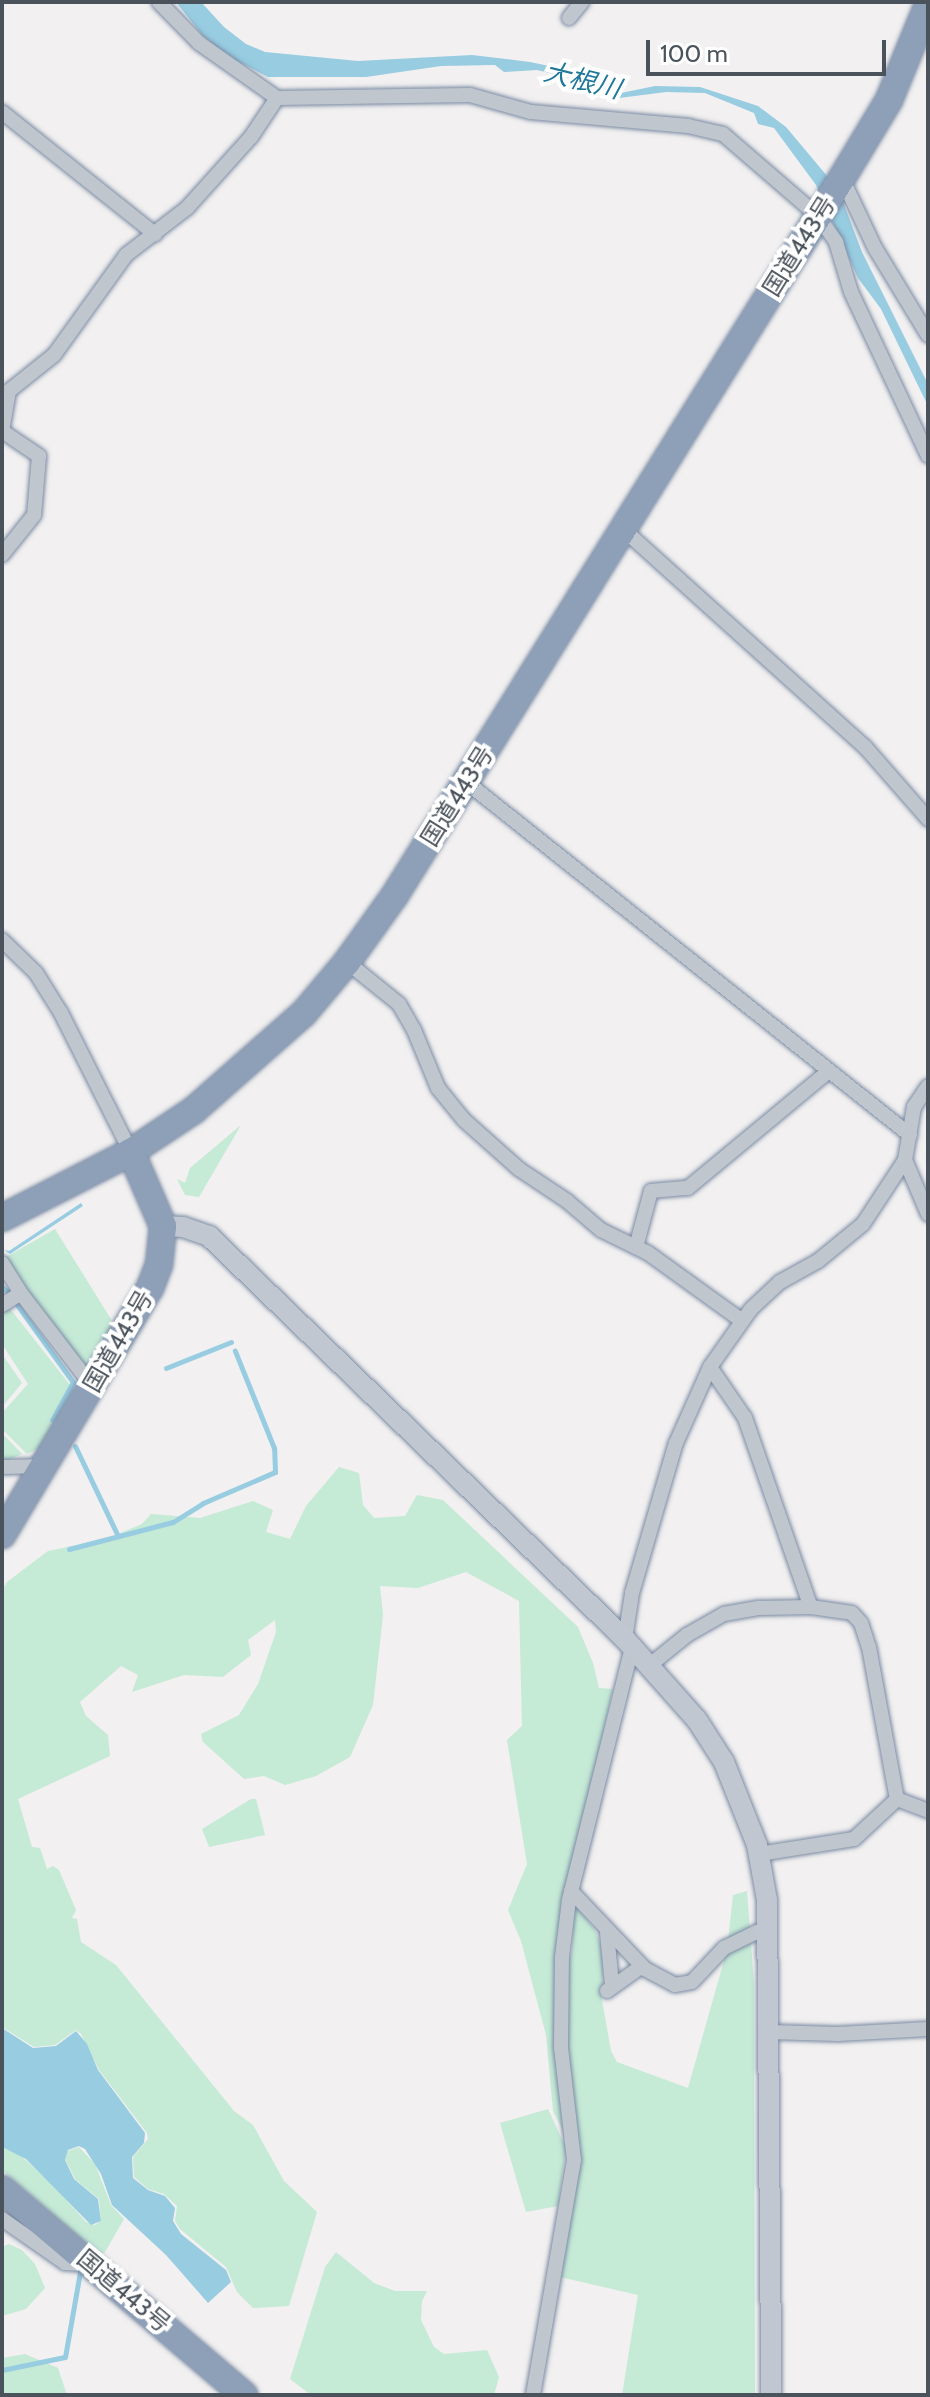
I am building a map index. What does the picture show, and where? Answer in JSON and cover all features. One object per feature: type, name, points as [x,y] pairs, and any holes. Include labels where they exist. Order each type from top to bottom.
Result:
[{"type":"highway","name":"国道443号","points":[[2,1535],[93,1387],[150,1288],[159,1265],[163,1226],[131,1152],[194,1110],[304,1013],[347,962],[395,895],[919,53],[928,5]]},
{"type":"highway","points":[[2,1218],[131,1152]]},
{"type":"highway","name":"国道443号","points":[[2,2189],[244,2395]]},
{"type":"street","points":[[159,2],[199,43],[277,98],[311,101],[470,95],[531,112],[688,126],[723,134],[818,216],[836,242],[851,292],[928,456]]},
{"type":"street","points":[[569,18],[582,2]]},
{"type":"street","points":[[2,555],[34,515],[39,456],[2,431],[9,391],[54,355],[126,255],[187,208],[251,137],[277,98]]},
{"type":"street","points":[[2,112],[155,234]]},
{"type":"street","points":[[842,178],[875,248],[928,335]]},
{"type":"street","points":[[624,530],[865,747],[928,819]]},
{"type":"street","points":[[475,789],[910,1135]]},
{"type":"street","points":[[2,940],[36,973],[61,1013],[131,1152]]},
{"type":"street","points":[[347,962],[399,1004],[414,1030],[438,1088],[464,1120],[519,1169],[567,1201],[601,1230],[636,1247],[741,1320]]},
{"type":"street","points":[[636,1247],[651,1191],[688,1188],[829,1071]]},
{"type":"street","points":[[533,2395],[574,2160],[561,2047],[562,1957],[571,1891],[629,1643],[632,1593],[676,1443],[710,1367],[741,1320],[780,1282],[818,1261],[863,1224],[905,1160],[914,1107],[928,1086]]},
{"type":"street","points":[[905,1160],[928,1214]]},
{"type":"street","points":[[163,1226],[183,1227],[209,1236],[629,1643],[697,1720],[724,1762],[759,1854],[767,1900],[771,2395]]},
{"type":"street","points":[[2,1263],[21,1293],[93,1387]]},
{"type":"street","points":[[2,1305],[21,1293]]},
{"type":"street","points":[[710,1367],[745,1418],[811,1607]]},
{"type":"street","points":[[2,1467],[45,1466]]},
{"type":"street","points":[[650,1665],[687,1635],[724,1614],[759,1608],[811,1607],[852,1613],[861,1623],[869,1647],[897,1799]]},
{"type":"street","points":[[897,1799],[928,1811]]},
{"type":"street","points":[[759,1854],[854,1839],[897,1799]]},
{"type":"street","points":[[571,1891],[607,1933],[642,1966],[667,1983],[684,1985],[697,1978],[731,1942],[757,1932]]},
{"type":"street","points":[[607,1933],[609,1988],[642,1966]]},
{"type":"street","points":[[769,2032],[838,2034],[928,2029]]},
{"type":"street","points":[[2,2219],[65,2263],[91,2264]]},
{"type":"green space","points":[[241,1125],[199,1197],[185,1195],[177,1179],[185,1183],[190,1168]]},
{"type":"green space","points":[[55,1229],[114,1324],[86,1370],[26,1292],[6,1257]]},
{"type":"green space","points":[[8,1306],[74,1390],[39,1448],[27,1454],[2,1429],[2,1413],[28,1384],[2,1344],[2,1310]]},
{"type":"green space","points":[[2,1354],[22,1383],[2,1407]]},
{"type":"green space","points":[[2,1433],[22,1454],[2,1463]]},
{"type":"green space","points":[[339,1467],[359,1473],[363,1505],[374,1518],[405,1516],[417,1495],[443,1500],[578,1627],[593,1663],[599,1688],[613,1689],[566,1896],[569,2143],[553,2111],[546,2035],[521,1941],[508,1910],[527,1864],[507,1740],[522,1726],[519,1601],[466,1572],[418,1588],[380,1586],[383,1615],[373,1705],[350,1757],[316,1776],[285,1785],[264,1776],[244,1779],[203,1742],[201,1734],[239,1715],[258,1684],[276,1632],[275,1620],[248,1640],[251,1655],[223,1677],[184,1675],[132,1692],[138,1675],[121,1666],[80,1702],[86,1716],[108,1735],[110,1756],[18,1799],[32,1847],[40,1848],[47,1869],[53,1866],[59,1870],[76,1910],[72,1918],[77,1919],[81,1942],[116,1965],[234,2111],[253,2125],[284,2181],[317,2212],[289,2306],[253,2308],[237,2292],[226,2267],[180,2229],[175,2221],[177,2206],[164,2194],[148,2189],[134,2177],[133,2157],[148,2139],[147,2133],[99,2070],[81,2034],[76,2030],[55,2045],[34,2047],[2,2027],[2,1591],[7,1582],[48,1551],[106,1539],[142,1524],[151,1514],[200,1518],[253,1501],[273,1510],[266,1532],[290,1539],[306,1506]]},
{"type":"green space","points":[[251,1799],[256,1799],[265,1835],[209,1847],[202,1829]]},
{"type":"green space","points":[[747,1891],[754,1983],[755,2395],[622,2395],[638,2295],[560,2277],[580,2151],[568,2069],[566,1965],[572,1952],[574,1904],[595,1930],[605,1957],[601,1994],[611,2051],[617,2062],[688,2088],[727,1950],[733,1895]]},
{"type":"green space","points":[[548,2109],[566,2148],[558,2206],[526,2212],[500,2123]]},
{"type":"green space","points":[[79,2147],[95,2164],[111,2205],[124,2219],[105,2252],[100,2255],[2,2170],[2,2148],[18,2153],[51,2183],[86,2222],[95,2225],[101,2221],[99,2199],[75,2179],[65,2159],[68,2151]]},
{"type":"green space","points":[[9,2244],[22,2250],[35,2264],[45,2288],[26,2309],[2,2316],[2,2247]]},
{"type":"green space","points":[[336,2252],[374,2283],[395,2291],[427,2291],[422,2301],[421,2320],[434,2347],[444,2354],[487,2350],[499,2377],[494,2395],[311,2395],[290,2379],[325,2267]]},
{"type":"green space","points":[[25,2354],[58,2368],[67,2395],[2,2395],[2,2358]]},
{"type":"water","name":"大根川","points":[[176,2],[201,2],[224,27],[246,44],[265,52],[358,61],[472,55],[530,62],[596,76],[621,93],[655,86],[700,87],[758,106],[786,127],[838,189],[862,252],[928,384],[928,406],[881,309],[858,278],[816,185],[774,128],[758,124],[754,113],[705,93],[666,92],[619,98],[597,84],[537,70],[504,72],[495,65],[441,66],[366,77],[268,77],[227,56],[203,36]]},
{"type":"water","points":[[81,1203],[83,1206],[10,1254],[4,1250],[9,1251]]},
{"type":"water","points":[[2,2028],[33,2048],[56,2046],[76,2031],[87,2044],[98,2070],[145,2133],[144,2143],[132,2157],[133,2178],[148,2190],[165,2196],[175,2208],[173,2221],[181,2234],[226,2270],[231,2282],[208,2303],[166,2255],[112,2205],[101,2174],[85,2149],[79,2146],[68,2150],[65,2160],[74,2179],[98,2199],[101,2221],[91,2225],[26,2159],[2,2147]]},
{"type":"waterway","points":[[2,1287],[10,1293]]},
{"type":"waterway","points":[[15,1302],[73,1382],[52,1420]]},
{"type":"waterway","points":[[166,1368],[231,1342]]},
{"type":"waterway","points":[[69,1549],[173,1522],[203,1503],[275,1472],[274,1448],[235,1351]]},
{"type":"waterway","points":[[75,1446],[118,1536]]},
{"type":"waterway","points":[[2,2370],[65,2357],[80,2272]]}]
